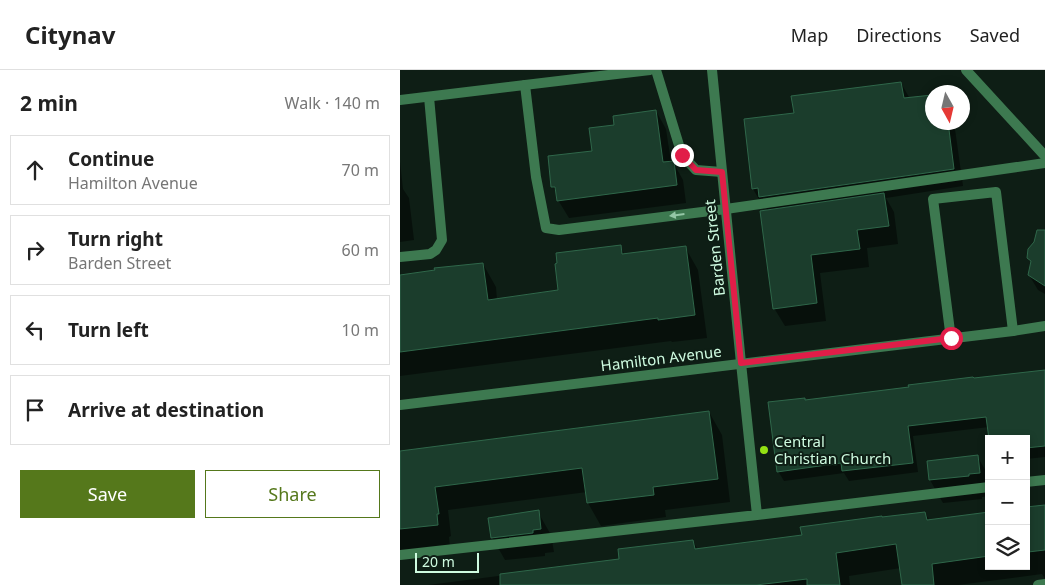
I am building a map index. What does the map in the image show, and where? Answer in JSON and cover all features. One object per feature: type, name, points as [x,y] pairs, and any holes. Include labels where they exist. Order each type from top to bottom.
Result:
[{"type":"street","points":[[400,100],[650,70]]},
{"type":"street","points":[[656,70],[682,155],[696,170],[722,172]]},
{"type":"street","name":"Barden Street","points":[[712,70],[756,515]]},
{"type":"street","points":[[966,70],[1045,156]]},
{"type":"street","points":[[524,85],[536,177],[546,228],[559,230],[726,209],[1045,163]]},
{"type":"street","points":[[400,257],[430,254],[436,250],[442,240],[429,96]]},
{"type":"street","points":[[951,338],[933,199],[996,192],[1013,331]]},
{"type":"street","name":"Hamilton Avenue","points":[[400,405],[1045,326]]},
{"type":"street","points":[[1030,482],[1045,480]]},
{"type":"street","points":[[400,555],[985,487]]},
{"type":"street","points":[[1038,585],[1045,584]]},
{"type":"building","points":[[901,82],[904,98],[925,96],[925,130],[949,130],[954,169],[759,197],[758,188],[752,189],[744,119],[794,113],[791,96]]},
{"type":"building","points":[[656,110],[663,162],[674,161],[677,185],[557,201],[555,187],[551,187],[548,156],[592,151],[589,128],[614,125],[613,116]]},
{"type":"building","points":[[884,193],[889,226],[857,230],[860,249],[811,255],[817,303],[773,309],[760,211]]},
{"type":"building","points":[[1037,230],[1045,230],[1045,286],[1028,275],[1031,261],[1027,258],[1028,249],[1034,242]]},
{"type":"building","points":[[621,245],[622,254],[686,246],[695,315],[658,320],[658,318],[400,352],[400,275],[435,270],[434,268],[483,263],[488,300],[558,290],[555,264],[557,263],[556,253]]},
{"type":"building","points":[[1045,370],[1045,446],[1030,448],[1030,435],[988,435],[986,417],[908,426],[913,463],[842,471],[841,463],[777,472],[768,402],[805,398],[805,400],[909,387],[908,385]]},
{"type":"building","points":[[709,411],[718,479],[653,487],[654,495],[587,503],[582,468],[435,487],[439,514],[437,514],[438,525],[400,529],[400,451]]},
{"type":"building","points":[[978,455],[980,473],[929,480],[927,461]]},
{"type":"building","points":[[1045,505],[1045,550],[1030,552],[1030,507]]},
{"type":"building","points":[[539,510],[541,529],[533,530],[533,533],[491,538],[488,518]]},
{"type":"building","points":[[925,512],[927,520],[985,513],[985,557],[932,564],[934,585],[902,585],[896,544],[836,553],[840,585],[807,585],[807,579],[756,585],[500,585],[500,574],[619,559],[618,549],[693,540],[695,549],[802,535],[800,527]]},
{"type":"place","name":"Central Christian Church","points":[[764,450]]},
{"type":"route","points":[[682,155],[696,170],[722,172],[741,363],[951,338]]}]
